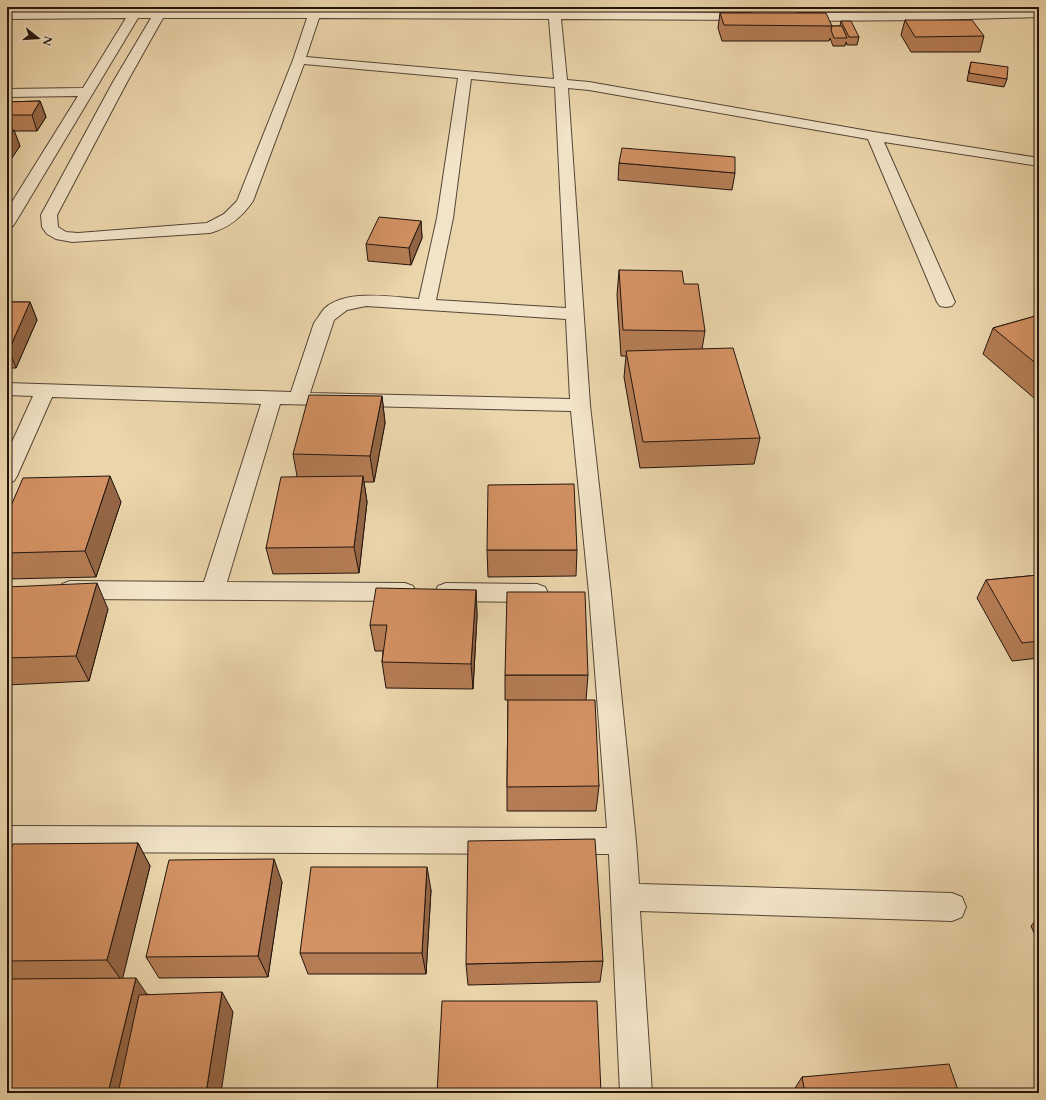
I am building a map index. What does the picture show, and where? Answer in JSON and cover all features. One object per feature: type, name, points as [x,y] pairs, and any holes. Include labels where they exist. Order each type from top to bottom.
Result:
[{"type":"street","points":[[883,7],[895,17]]},
{"type":"street","points":[[7,15],[314,14],[399,11],[555,16],[763,17]]},
{"type":"street","points":[[786,17],[895,17],[1034,13],[1039,24]]},
{"type":"street","points":[[7,223],[135,14]]},
{"type":"street","points":[[159,14],[120,82],[49,215],[49,227],[58,234],[78,238],[186,231],[210,228],[226,221],[238,212],[245,201],[299,60],[314,14]]},
{"type":"street","points":[[555,16],[562,82],[580,405],[600,593],[622,841],[636,1093]]},
{"type":"street","points":[[299,60],[562,82],[664,98],[874,136],[1039,162]]},
{"type":"street","points":[[426,305],[444,224],[465,74]]},
{"type":"street","points":[[7,93],[89,88],[120,82]]},
{"type":"street","points":[[874,136],[946,302]]},
{"type":"street","points":[[298,399],[322,323],[328,313],[338,306],[351,302],[366,301],[574,314]]},
{"type":"street","points":[[7,390],[298,399],[580,405]]},
{"type":"street","points":[[7,476],[45,391]]},
{"type":"street","points":[[213,591],[272,398]]},
{"type":"street","points":[[46,590],[600,593]]},
{"type":"street","points":[[7,839],[622,841]]},
{"type":"street","points":[[625,897],[952,907]]},
{"type":"building","points":[[720,13],[826,13],[832,26],[724,25]]},
{"type":"building","points":[[905,20],[972,20],[984,36],[915,37]]},
{"type":"building","points":[[841,21],[851,21],[859,37],[849,37]]},
{"type":"building","points":[[832,26],[842,26],[847,38],[834,38],[831,30]]},
{"type":"building","points":[[971,62],[1008,67],[1007,79],[969,73]]},
{"type":"building","points":[[40,101],[32,115],[7,115],[7,102]]},
{"type":"building","points":[[7,130],[14,130],[7,139]]},
{"type":"building","points":[[622,148],[735,157],[735,173],[619,163]]},
{"type":"building","points":[[379,217],[421,221],[409,248],[366,244]]},
{"type":"building","points":[[619,270],[682,271],[684,284],[698,284],[705,331],[623,330]]},
{"type":"building","points":[[7,302],[30,302],[9,350],[7,350]]},
{"type":"building","points":[[1039,315],[1039,366],[993,328]]},
{"type":"building","points":[[733,348],[760,438],[643,442],[626,351]]},
{"type":"building","points":[[309,395],[382,396],[370,456],[293,454]]},
{"type":"building","points":[[110,476],[85,551],[7,553],[7,515],[23,478]]},
{"type":"building","points":[[363,476],[354,547],[266,548],[281,477]]},
{"type":"building","points":[[574,484],[577,550],[487,550],[488,485]]},
{"type":"building","points":[[1039,575],[1039,641],[1022,643],[986,580]]},
{"type":"building","points":[[97,583],[76,656],[7,658],[7,587]]},
{"type":"building","points":[[376,588],[476,590],[471,664],[382,662],[387,625],[370,625]]},
{"type":"building","points":[[507,592],[585,592],[588,675],[505,675]]},
{"type":"building","points":[[508,700],[595,700],[599,786],[507,787]]},
{"type":"building","points":[[595,839],[603,961],[466,964],[468,841]]},
{"type":"building","points":[[138,843],[107,960],[7,961],[7,860],[13,844]]},
{"type":"building","points":[[274,859],[258,956],[146,957],[169,860]]},
{"type":"building","points":[[311,867],[427,867],[422,953],[300,953]]},
{"type":"building","points":[[136,978],[108,1093],[7,1093],[7,979]]},
{"type":"building","points":[[222,992],[206,1093],[118,1093],[139,995]]},
{"type":"building","points":[[442,1001],[597,1001],[601,1093],[437,1093]]},
{"type":"building","points":[[949,1064],[959,1093],[805,1093],[802,1077]]}]
